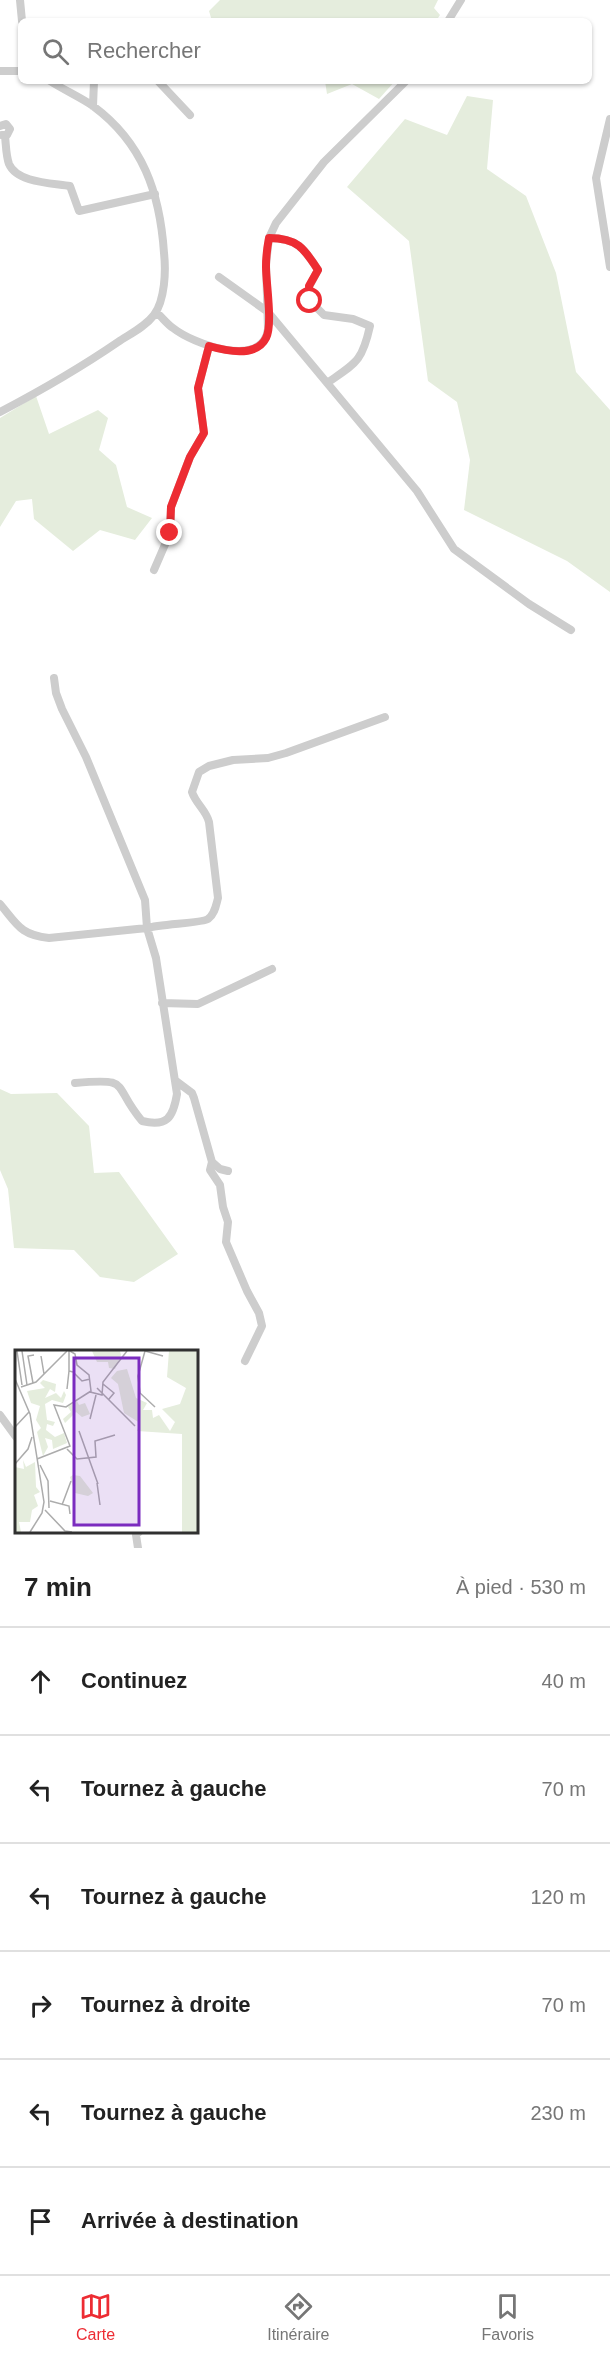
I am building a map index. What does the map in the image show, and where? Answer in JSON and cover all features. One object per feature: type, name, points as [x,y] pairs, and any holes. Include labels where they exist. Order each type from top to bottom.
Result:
[{"type":"street","points":[[20,0],[22,18]]},
{"type":"street","points":[[450,18],[461,0]]},
{"type":"street","points":[[0,71],[18,71]]},
{"type":"street","points":[[0,412],[105,351],[141,327],[156,312],[162,288],[165,260],[163,233],[148,173],[134,148],[118,129],[93,106],[55,84]]},
{"type":"street","points":[[93,106],[94,84]]},
{"type":"street","points":[[162,84],[189,115]]},
{"type":"street","points":[[156,312],[174,329],[209,346],[238,351],[254,348],[267,337],[266,264],[269,238],[285,209],[324,162],[403,84]]},
{"type":"street","points":[[80,99],[93,93]]},
{"type":"street","points":[[610,119],[596,170],[610,267]]},
{"type":"street","points":[[0,126],[4,124],[10,127],[9,134],[2,135],[9,164],[13,170],[29,178],[70,186],[79,211],[155,194]]},
{"type":"street","points":[[269,238],[282,238],[304,248],[318,270],[309,286],[310,301],[324,315],[353,320],[370,326],[364,350],[356,364],[327,384]]},
{"type":"street","points":[[219,277],[268,312],[417,491],[454,549],[529,604],[571,630]]},
{"type":"street","points":[[153,570],[170,533],[171,507],[187,465],[204,433],[198,388],[209,346]]},
{"type":"street","points":[[54,678],[62,710],[86,757],[141,890],[147,911],[147,928],[156,958],[177,1094],[171,1115],[158,1124],[142,1121],[116,1083],[108,1080],[75,1083]]},
{"type":"street","points":[[0,904],[24,932],[33,936],[58,937],[205,921],[211,917],[218,897],[209,822],[192,792],[199,772],[209,766],[233,759],[268,758],[286,753],[385,717]]},
{"type":"street","points":[[162,1003],[198,1004],[272,969]]},
{"type":"street","points":[[176,1081],[192,1093],[206,1131],[212,1162],[210,1170],[220,1185],[228,1222],[226,1242],[259,1313],[262,1326],[245,1361]]},
{"type":"street","points":[[212,1162],[220,1169],[228,1171]]},
{"type":"street","points":[[0,1415],[15,1436]]},
{"type":"street","points":[[138,1533],[136,1535],[138,1548]]},
{"type":"green space","points":[[220,0],[438,0],[434,8],[440,15],[438,18],[211,18],[209,11]]},
{"type":"green space","points":[[325,84],[352,84],[327,94]]},
{"type":"green space","points":[[352,84],[392,84],[379,99]]},
{"type":"green space","points":[[467,96],[493,100],[487,169],[526,196],[556,273],[576,372],[610,410],[610,592],[567,561],[464,510],[470,460],[457,402],[428,381],[409,241],[347,187],[405,119],[447,135]]},
{"type":"green space","points":[[36,396],[49,434],[98,410],[108,418],[99,450],[116,465],[127,507],[152,518],[135,540],[100,530],[73,551],[34,519],[32,499],[16,501],[0,527],[0,418]]},
{"type":"green space","points":[[0,1089],[11,1094],[57,1093],[89,1126],[94,1173],[119,1172],[178,1254],[134,1282],[100,1277],[74,1250],[14,1248],[8,1189],[0,1170]]},
{"type":"route","points":[[170,533],[171,507],[190,457],[204,433],[198,388],[209,346],[223,350],[246,351],[262,343],[267,337],[266,264],[269,238],[282,238],[304,248],[318,270],[309,286],[310,301]]}]
